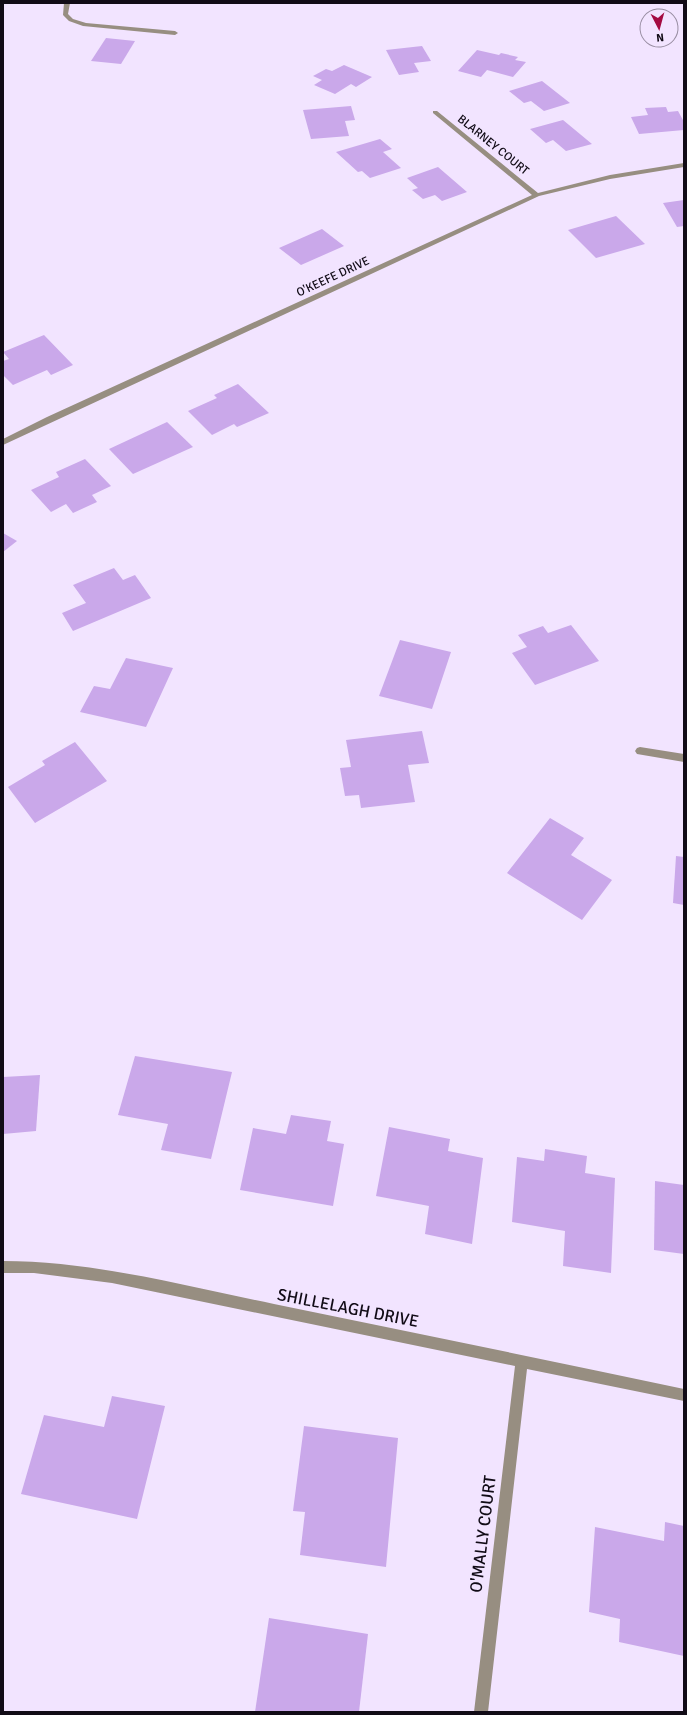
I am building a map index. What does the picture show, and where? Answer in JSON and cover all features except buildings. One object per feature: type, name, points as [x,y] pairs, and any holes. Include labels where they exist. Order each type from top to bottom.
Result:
[{"type":"street","points":[[67,3],[65,14],[71,20],[85,25],[176,33]]},
{"type":"street","name":"BLARNEY COURT","points":[[435,112],[537,195]]},
{"type":"street","name":"O'KEEFE DRIVE","points":[[3,442],[57,415],[537,195],[632,172],[684,165]]},
{"type":"street","points":[[640,751],[684,758]]},
{"type":"street","name":"SHILLELAGH DRIVE","points":[[3,1267],[34,1267],[112,1277],[684,1394]]},
{"type":"street","name":"O'MALLY COURT","points":[[481,1712],[522,1361]]}]
